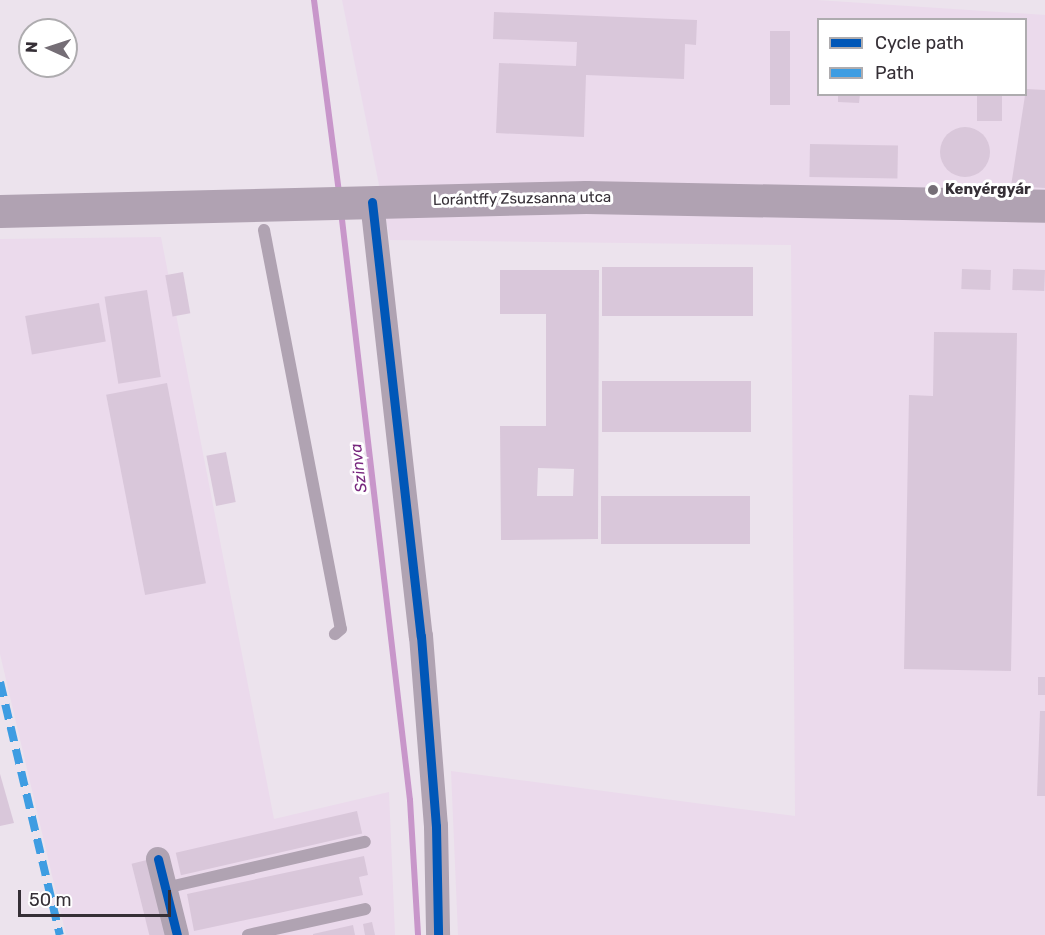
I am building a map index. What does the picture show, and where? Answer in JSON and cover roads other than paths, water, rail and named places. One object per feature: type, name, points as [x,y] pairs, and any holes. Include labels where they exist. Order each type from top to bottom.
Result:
[{"type":"main road","name":"Lorántffy Zsuzsanna utca","points":[[0,211],[265,218],[372,202],[586,197],[1045,206]]},
{"type":"street","points":[[372,202],[421,636],[436,826],[438,935]]},
{"type":"street","points":[[158,859],[177,935]]},
{"type":"lane","points":[[265,218],[341,629],[335,634]]},
{"type":"lane","points":[[165,888],[365,842]]},
{"type":"lane","points":[[248,935],[365,909]]},
{"type":"waterway","name":"Szinva","points":[[314,0],[339,192]]},
{"type":"waterway","name":"Szinva","points":[[341,211],[410,800],[418,935]]},
{"type":"place","name":"Kenyérgyár","points":[[933,190]]}]
